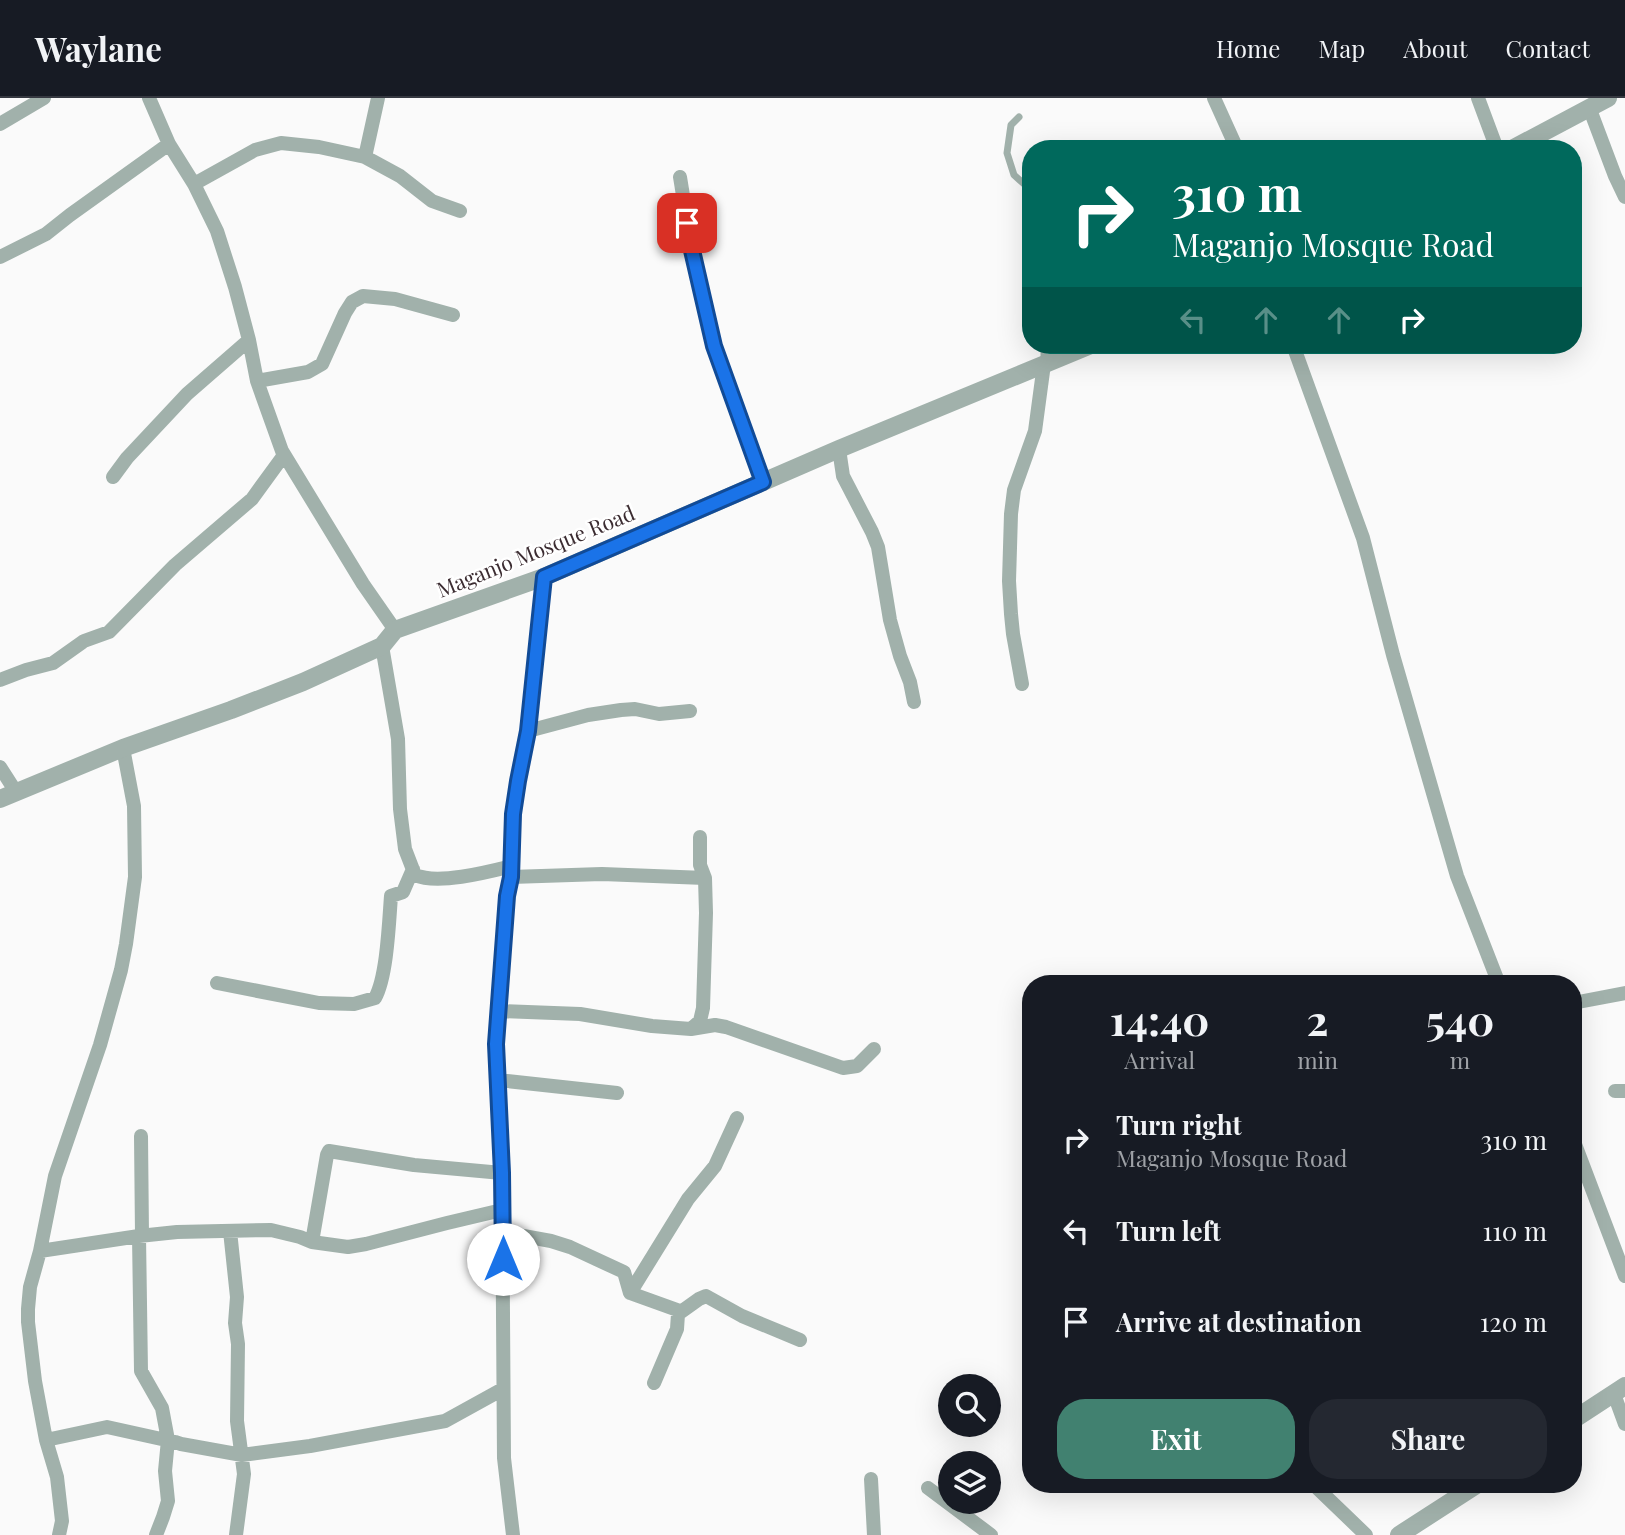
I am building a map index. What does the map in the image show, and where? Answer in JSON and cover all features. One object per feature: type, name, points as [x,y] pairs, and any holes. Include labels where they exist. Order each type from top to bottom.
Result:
[{"type":"street","points":[[0,124],[44,98]]},
{"type":"street","points":[[0,767],[8,796],[123,748],[303,682],[382,646],[395,630],[363,584],[284,455],[257,381],[235,287],[217,230],[194,184],[169,144],[149,98]]},
{"type":"street","points":[[365,157],[378,98]]},
{"type":"street","points":[[1214,98],[1233,140]]},
{"type":"street","points":[[1478,98],[1494,140]]},
{"type":"street","points":[[1528,140],[1608,98]]},
{"type":"street","points":[[1589,107],[1625,197]]},
{"type":"street","points":[[194,184],[256,150],[281,143],[318,147],[365,157],[400,176],[432,201],[460,211]]},
{"type":"street","points":[[0,257],[46,234],[169,144]]},
{"type":"street","points":[[680,177],[691,246],[714,346],[763,482]]},
{"type":"street","points":[[257,381],[308,372],[322,364],[345,313],[352,302],[363,296],[395,299],[453,316]]},
{"type":"street","points":[[113,477],[127,458],[187,394],[249,340]]},
{"type":"street","name":"Maganjo Mosque Road","points":[[395,630],[544,577],[839,449],[1069,354]]},
{"type":"street","points":[[1296,354],[1363,538],[1393,655],[1457,876],[1496,975]]},
{"type":"street","points":[[1022,684],[1011,614],[1011,513],[1014,490],[1035,431],[1044,364]]},
{"type":"street","points":[[839,449],[843,475],[878,547],[890,620],[914,702]]},
{"type":"street","points":[[0,680],[53,663],[84,641],[109,632],[176,565],[252,499],[284,455]]},
{"type":"street","points":[[513,1535],[504,1458],[502,1173],[496,1044],[507,896],[512,871],[513,814],[528,731],[544,577]]},
{"type":"street","points":[[382,646],[398,739],[400,809],[405,849],[415,875],[434,879],[512,871],[705,878]]},
{"type":"street","points":[[528,731],[588,715],[621,710],[635,709],[659,714],[690,711]]},
{"type":"street","points":[[59,1535],[62,1521],[57,1477],[46,1440],[28,1322],[30,1287],[55,1175],[100,1045],[126,943],[135,877],[134,806],[123,748]]},
{"type":"street","points":[[691,1029],[700,1021],[703,1008],[706,913],[705,878],[700,864],[700,837]]},
{"type":"street","points":[[217,983],[319,1003],[354,1004],[375,998],[380,989],[384,966],[391,896],[403,892],[413,869]]},
{"type":"street","points":[[1582,1001],[1625,993]]},
{"type":"street","points":[[498,1011],[580,1014],[652,1026],[691,1029],[715,1025],[843,1068],[858,1066],[874,1049]]},
{"type":"street","points":[[498,1080],[617,1093]]},
{"type":"street","points":[[629,1293],[688,1199],[715,1166],[737,1118]]},
{"type":"street","points":[[141,1136],[141,1371],[162,1408],[168,1440],[165,1471],[168,1501],[156,1535]]},
{"type":"street","points":[[312,1242],[329,1151],[414,1166],[502,1173]]},
{"type":"street","points":[[1582,1163],[1625,1276]]},
{"type":"street","points":[[40,1251],[177,1232],[271,1230],[312,1242],[348,1247],[502,1210]]},
{"type":"street","points":[[230,1231],[237,1297],[237,1421],[244,1474],[236,1535]]},
{"type":"street","points":[[502,1232],[551,1241],[593,1257],[624,1272],[629,1293]]},
{"type":"street","points":[[629,1293],[680,1311]]},
{"type":"street","points":[[654,1383],[677,1329],[678,1314],[706,1296],[742,1316],[800,1340]]},
{"type":"street","points":[[46,1440],[107,1427],[242,1455],[310,1446],[445,1421],[503,1389]]},
{"type":"street","points":[[1582,1414],[1620,1390],[1625,1424]]},
{"type":"street","points":[[871,1479],[874,1535]]},
{"type":"street","points":[[928,1488],[991,1535]]},
{"type":"street","points":[[1322,1493],[1366,1535]]},
{"type":"street","points":[[1399,1535],[1464,1493]]},
{"type":"lane","points":[[1018,117],[1012,125],[1007,153],[1014,175],[1022,182]]},
{"type":"lane","points":[[1044,354],[1044,364]]},
{"type":"route","points":[[503,1259],[496,1044],[507,896],[511,877],[513,814],[528,731],[544,577],[763,482],[714,346],[687,223]]}]
